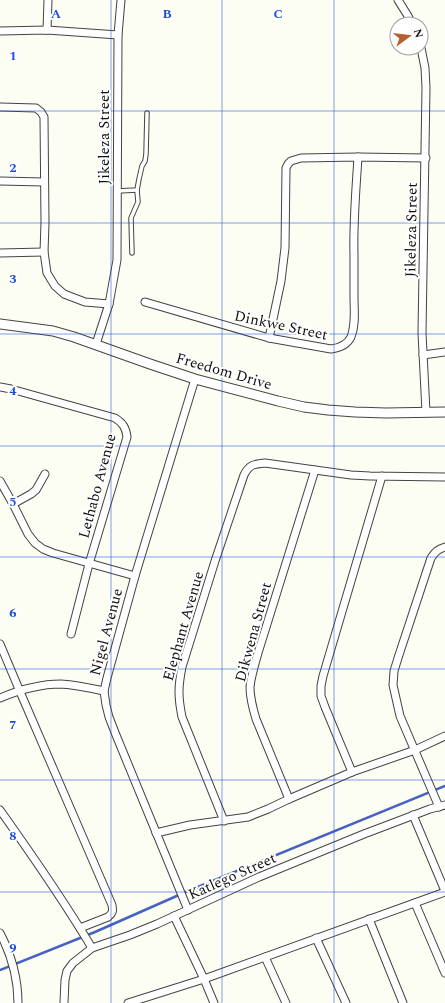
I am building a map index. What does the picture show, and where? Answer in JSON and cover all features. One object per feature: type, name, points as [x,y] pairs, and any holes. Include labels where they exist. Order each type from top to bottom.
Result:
[{"type":"street","points":[[47,30],[48,0]]},
{"type":"street","name":"Jikeleza Street","points":[[96,344],[109,304],[117,260],[118,35],[121,0]]},
{"type":"street","points":[[398,0],[408,16]]},
{"type":"street","points":[[0,31],[47,30],[118,35]]},
{"type":"street","name":"Jikeleza Street","points":[[423,56],[426,81],[426,158],[422,333],[426,412]]},
{"type":"street","points":[[0,106],[36,108],[44,117],[44,252],[47,273],[55,286],[64,294],[85,302],[109,304]]},
{"type":"street","name":"Dinkwe Street","points":[[145,302],[269,338],[332,349],[344,345],[350,338],[353,330],[354,318],[355,203],[358,157]]},
{"type":"street","points":[[269,338],[281,281],[285,248],[286,168],[288,164],[291,161],[301,158],[426,158]]},
{"type":"street","points":[[0,181],[44,182]]},
{"type":"street","points":[[0,253],[44,252]]},
{"type":"street","name":"Freedom Drive","points":[[0,324],[53,331],[96,344],[195,379],[278,402],[328,410],[386,413],[445,412]]},
{"type":"street","points":[[423,355],[445,352]]},
{"type":"street","name":"Nigel Avenue","points":[[188,910],[109,717],[104,691],[135,576],[195,379]]},
{"type":"street","name":"Lethabo Avenue","points":[[0,387],[115,418],[123,424],[126,430],[127,437],[89,564],[71,634]]},
{"type":"street","name":"Elephant Avenue","points":[[224,821],[182,717],[178,685],[215,561],[247,469],[257,464],[265,463],[351,475],[445,477]]},
{"type":"street","name":"Dikwena Street","points":[[289,799],[256,719],[250,689],[258,653],[315,470]]},
{"type":"street","points":[[13,504],[36,490],[45,474]]},
{"type":"street","points":[[352,772],[321,696],[322,676],[382,476]]},
{"type":"street","points":[[0,481],[28,534],[35,543],[43,549],[89,564],[135,576]]},
{"type":"street","points":[[442,806],[400,716],[393,685],[394,671],[431,558],[434,552],[445,547]]},
{"type":"street","points":[[0,644],[112,905],[113,911],[111,915],[80,928]]},
{"type":"street","points":[[0,698],[19,690],[46,685],[62,684],[104,691]]},
{"type":"street","points":[[156,833],[190,825],[248,817],[352,772],[415,750],[445,736]]},
{"type":"street","name":"Katlego Street","points":[[64,1003],[65,980],[68,970],[73,963],[92,948],[130,935],[259,877],[364,834],[412,815],[442,806]]},
{"type":"street","points":[[0,810],[35,860],[92,948]]},
{"type":"street","points":[[128,1003],[142,1001],[445,891],[412,815]]},
{"type":"street","points":[[415,903],[445,973]]},
{"type":"street","points":[[174,916],[214,1003]]},
{"type":"street","points":[[369,919],[403,1003]]},
{"type":"street","points":[[0,933],[6,946],[13,969],[18,1003]]},
{"type":"street","points":[[316,938],[346,1003]]},
{"type":"street","points":[[265,957],[286,1003]]},
{"type":"lane","points":[[132,253],[131,218],[138,202],[137,190],[142,166],[145,161],[147,113]]},
{"type":"lane","points":[[117,191],[137,190]]},
{"type":"waterway","points":[[0,970],[445,786]]}]
